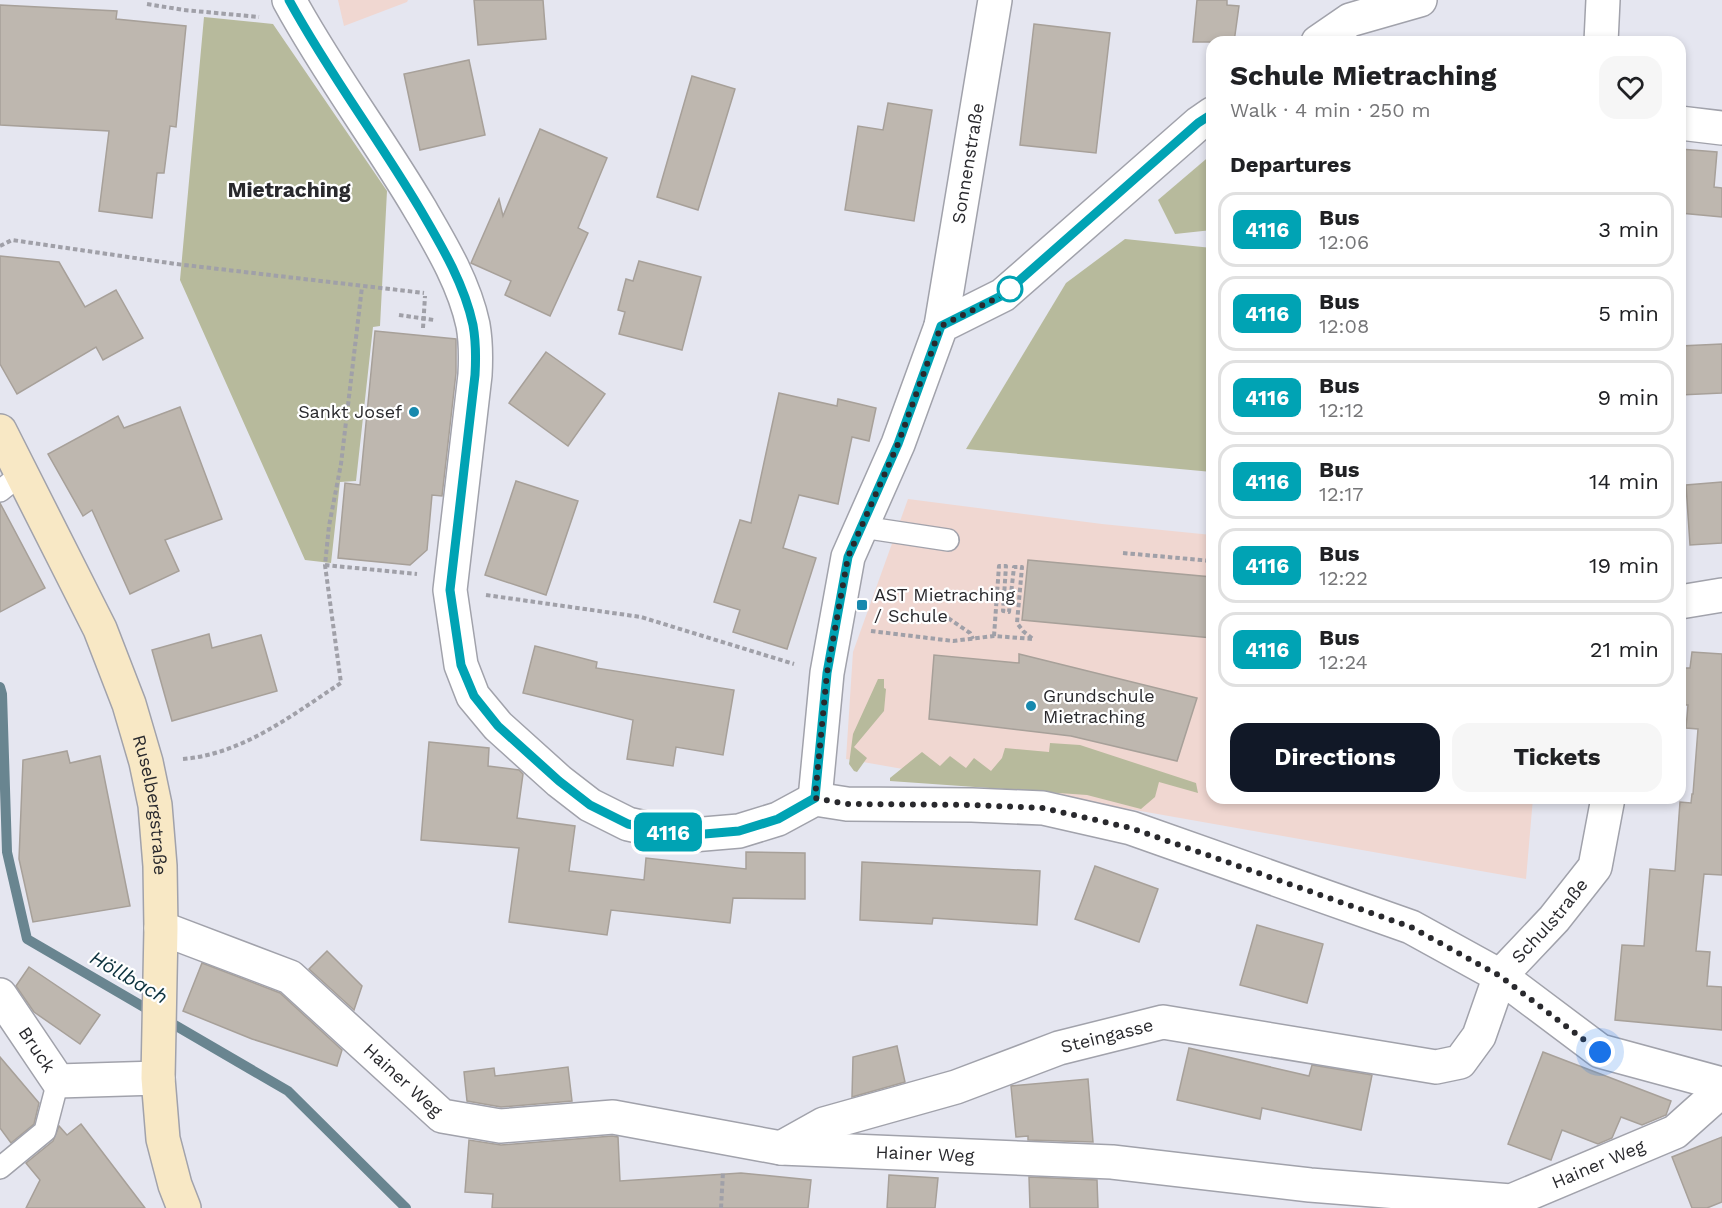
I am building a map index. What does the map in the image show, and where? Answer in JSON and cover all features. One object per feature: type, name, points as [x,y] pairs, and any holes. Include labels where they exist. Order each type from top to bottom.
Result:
[{"type":"main road","name":"Ruselbergstraße","points":[[0,431],[10,483],[100,629],[129,704],[146,762],[155,805],[160,866],[158,1078],[163,1139],[175,1185],[184,1208]]},
{"type":"street","name":"Sonnenstraße","points":[[815,798],[827,673],[848,557],[898,444],[941,326],[995,0]]},
{"type":"street","points":[[1324,36],[1351,10],[1420,0]]},
{"type":"street","points":[[1601,36],[1603,0]]},
{"type":"street","points":[[276,8],[309,38],[395,166],[435,234],[457,279],[472,323],[477,350],[475,375],[450,590],[461,665],[474,696],[498,726],[559,781],[590,805],[628,824],[664,832],[693,835],[739,831],[778,819],[815,798]]},
{"type":"street","points":[[941,326],[1003,295],[1206,118]]},
{"type":"street","points":[[1686,124],[1722,128]]},
{"type":"street","points":[[1686,601],[1722,595]]},
{"type":"street","name":"Schulstraße","points":[[815,798],[847,804],[1043,808],[1131,828],[1411,927],[1500,976],[1554,919],[1595,867],[1607,804]]},
{"type":"street","name":"Hainer Weg","points":[[161,928],[290,976],[442,1116],[500,1126],[613,1117],[781,1148],[1112,1162],[1310,1185],[1511,1202],[1675,1132],[1722,1090]]},
{"type":"street","points":[[1500,976],[1600,1052],[1722,1084]]},
{"type":"street","name":"Steingasse","points":[[781,1148],[824,1124],[956,1087],[1059,1048],[1163,1022],[1436,1067],[1460,1062],[1479,1036],[1500,976]]},
{"type":"street","name":"Bruck","points":[[0,995],[58,1081],[158,1078]]},
{"type":"lane","points":[[862,527],[948,540]]},
{"type":"lane","points":[[0,1168],[45,1131],[58,1081]]},
{"type":"path","points":[[147,4],[184,10],[276,8]]},
{"type":"path","points":[[0,246],[12,240],[152,261],[382,289]]},
{"type":"path","points":[[146,762],[202,757],[259,736],[340,683],[325,566],[328,526],[341,464],[362,287]]},
{"type":"path","points":[[423,328],[425,293]]},
{"type":"path","points":[[1123,553],[1206,560]]},
{"type":"path","points":[[325,566],[379,570]]},
{"type":"path","points":[[836,624],[891,635],[953,641],[994,636],[1013,636],[1034,640],[1023,632],[1017,623],[1022,567],[1014,567],[1009,612],[1003,611],[1006,567],[999,566],[994,636]]},
{"type":"path","points":[[450,590],[641,617],[827,673]]},
{"type":"path","points":[[942,614],[970,633],[973,639]]},
{"type":"shaded area","points":[[338,0],[408,0],[344,26]]},
{"type":"shaded area","name":"Grundschule Mietraching","points":[[908,499],[1102,524],[1206,534],[1206,804],[1532,804],[1526,879],[846,759],[853,652]]},
{"type":"green space","points":[[204,17],[273,24],[387,191],[380,326],[373,327],[356,481],[340,482],[331,563],[305,560],[180,280]]},
{"type":"green space","points":[[1206,159],[1206,231],[1175,234],[1158,200]]},
{"type":"green space","points":[[1125,239],[1206,247],[1206,471],[966,449],[1066,283]]},
{"type":"green space","points":[[878,679],[884,679],[886,689],[884,711],[854,747],[867,758],[857,772],[849,764],[853,734]]},
{"type":"green space","points":[[1050,743],[1080,745],[1196,783],[1198,793],[1159,782],[1155,797],[1141,809],[1087,795],[890,781],[890,778],[922,752],[940,766],[950,756],[966,768],[974,758],[991,771],[1002,758],[1005,748],[1049,752]]},
{"type":"building","points":[[474,0],[543,0],[546,39],[478,45]]},
{"type":"building","points":[[1197,0],[1227,0],[1227,5],[1239,6],[1235,36],[1206,36],[1206,42],[1193,42]]},
{"type":"building","points":[[0,5],[117,11],[116,19],[186,26],[176,127],[170,126],[164,173],[157,173],[152,218],[99,211],[109,131],[0,125]]},
{"type":"building","points":[[1034,24],[1110,33],[1096,153],[1020,145]]},
{"type":"building","points":[[469,60],[485,135],[420,150],[404,74]]},
{"type":"building","points":[[692,76],[735,89],[698,210],[657,197]]},
{"type":"building","points":[[888,103],[932,110],[914,221],[845,210],[858,126],[883,130]]},
{"type":"building","points":[[540,129],[607,158],[578,228],[588,233],[550,316],[505,295],[511,281],[471,263],[499,199],[503,216]]},
{"type":"building","points":[[1686,149],[1717,152],[1714,187],[1722,188],[1722,217],[1686,214]]},
{"type":"building","points":[[0,256],[59,262],[85,307],[116,290],[143,338],[103,360],[96,347],[17,394],[0,364]]},
{"type":"building","points":[[639,261],[701,277],[682,350],[619,334],[625,312],[618,310],[626,279],[633,281]]},
{"type":"building","name":"Sankt Josef","points":[[375,331],[456,339],[456,373],[442,496],[432,495],[427,550],[410,565],[338,558],[345,483],[360,485]]},
{"type":"building","points":[[1722,344],[1722,393],[1686,395],[1686,346]]},
{"type":"building","points":[[546,352],[605,394],[568,446],[509,403]]},
{"type":"building","points":[[779,393],[837,406],[838,399],[876,408],[869,441],[852,437],[838,504],[799,495],[783,548],[816,558],[787,649],[733,632],[740,610],[714,602],[740,520],[751,523]]},
{"type":"building","points":[[180,407],[222,519],[165,540],[179,571],[130,594],[92,510],[83,516],[48,454],[118,416],[124,428]]},
{"type":"building","points":[[516,481],[578,501],[546,595],[485,575]]},
{"type":"building","points":[[1722,482],[1722,543],[1690,545],[1686,485]]},
{"type":"building","points":[[0,503],[45,588],[0,612]]},
{"type":"building","points":[[1028,560],[1206,576],[1206,637],[1022,620]]},
{"type":"building","points":[[209,634],[212,648],[261,635],[277,691],[172,721],[152,650]]},
{"type":"building","points":[[535,646],[597,662],[596,668],[734,690],[723,755],[676,747],[673,766],[627,759],[633,720],[523,693]]},
{"type":"building","points":[[1692,652],[1722,654],[1722,875],[1704,874],[1696,951],[1710,952],[1707,986],[1722,987],[1722,1030],[1615,1020],[1622,945],[1644,946],[1650,869],[1675,871],[1680,804],[1691,803],[1693,794],[1698,729],[1686,728],[1688,705],[1686,705],[1686,668],[1690,668]]},
{"type":"building","points":[[1019,654],[1197,698],[1177,761],[1071,736],[929,719],[934,655],[1019,663]]},
{"type":"building","points":[[429,742],[489,748],[488,766],[519,770],[523,774],[517,818],[575,826],[569,871],[644,880],[646,858],[746,869],[746,852],[805,853],[805,899],[733,898],[730,923],[611,910],[607,935],[509,922],[519,848],[421,840]]},
{"type":"building","points":[[67,751],[70,763],[100,756],[130,906],[33,922],[19,859],[23,760]]},
{"type":"building","points":[[862,862],[1040,871],[1037,925],[933,918],[932,924],[860,920]]},
{"type":"building","points":[[1095,866],[1158,889],[1139,942],[1075,919]]},
{"type":"building","points":[[1257,925],[1323,944],[1307,1003],[1240,985]]},
{"type":"building","points":[[327,951],[362,986],[354,1010],[309,969]]},
{"type":"building","points":[[202,963],[280,993],[342,1050],[337,1066],[252,1039],[183,1011]]},
{"type":"building","points":[[29,967],[100,1015],[80,1044],[34,1012],[16,986]]},
{"type":"building","points":[[897,1046],[905,1082],[852,1097],[853,1057]]},
{"type":"building","points":[[1189,1048],[1309,1076],[1312,1065],[1372,1075],[1361,1130],[1262,1108],[1260,1119],[1177,1100]]},
{"type":"building","points":[[1543,1052],[1671,1101],[1666,1115],[1642,1125],[1621,1117],[1612,1138],[1598,1144],[1562,1130],[1551,1160],[1508,1144]]},
{"type":"building","points":[[0,1057],[39,1103],[34,1124],[11,1143],[0,1128]]},
{"type":"building","points":[[568,1067],[572,1101],[501,1107],[467,1101],[464,1072],[494,1068],[495,1076]]},
{"type":"building","points":[[1088,1079],[1093,1142],[1028,1140],[1028,1136],[1016,1137],[1011,1086]]},
{"type":"building","points":[[81,1124],[145,1208],[26,1208],[40,1180],[26,1163],[53,1141],[59,1126],[67,1135]]},
{"type":"building","points":[[618,1137],[620,1181],[741,1173],[811,1180],[808,1208],[492,1208],[493,1194],[465,1192],[469,1140],[501,1145]]},
{"type":"building","points":[[1722,1137],[1722,1202],[1707,1208],[1692,1208],[1672,1157]]},
{"type":"building","points":[[889,1175],[938,1178],[935,1208],[887,1208]]},
{"type":"building","points":[[1029,1177],[1097,1180],[1098,1208],[1030,1208]]},
{"type":"waterway","name":"Höllbach","points":[[0,687],[7,852],[27,939],[288,1091],[406,1208]]},
{"type":"bus line","name":"4116","points":[[289,0],[309,38],[395,166],[435,234],[457,279],[472,323],[477,350],[475,375],[450,590],[461,665],[474,696],[498,726],[559,781],[590,805],[628,824],[664,832],[693,835],[739,831],[778,819],[815,798],[827,673],[848,557],[898,444],[941,326],[1003,295],[1206,118]]},
{"type":"place","name":"Sankt Josef","points":[[414,412]]},
{"type":"place","name":"AST Mietraching / Schule","points":[[862,605]]},
{"type":"place","name":"Grundschule Mietraching","points":[[1031,706]]},
{"type":"district","name":"Mietraching","points":[[289,190]]},
{"type":"route","points":[[1010,289],[1003,295],[941,326],[898,444],[848,557],[827,673],[815,798],[847,804],[1043,808],[1131,828],[1411,927],[1500,976],[1600,1052]]}]
